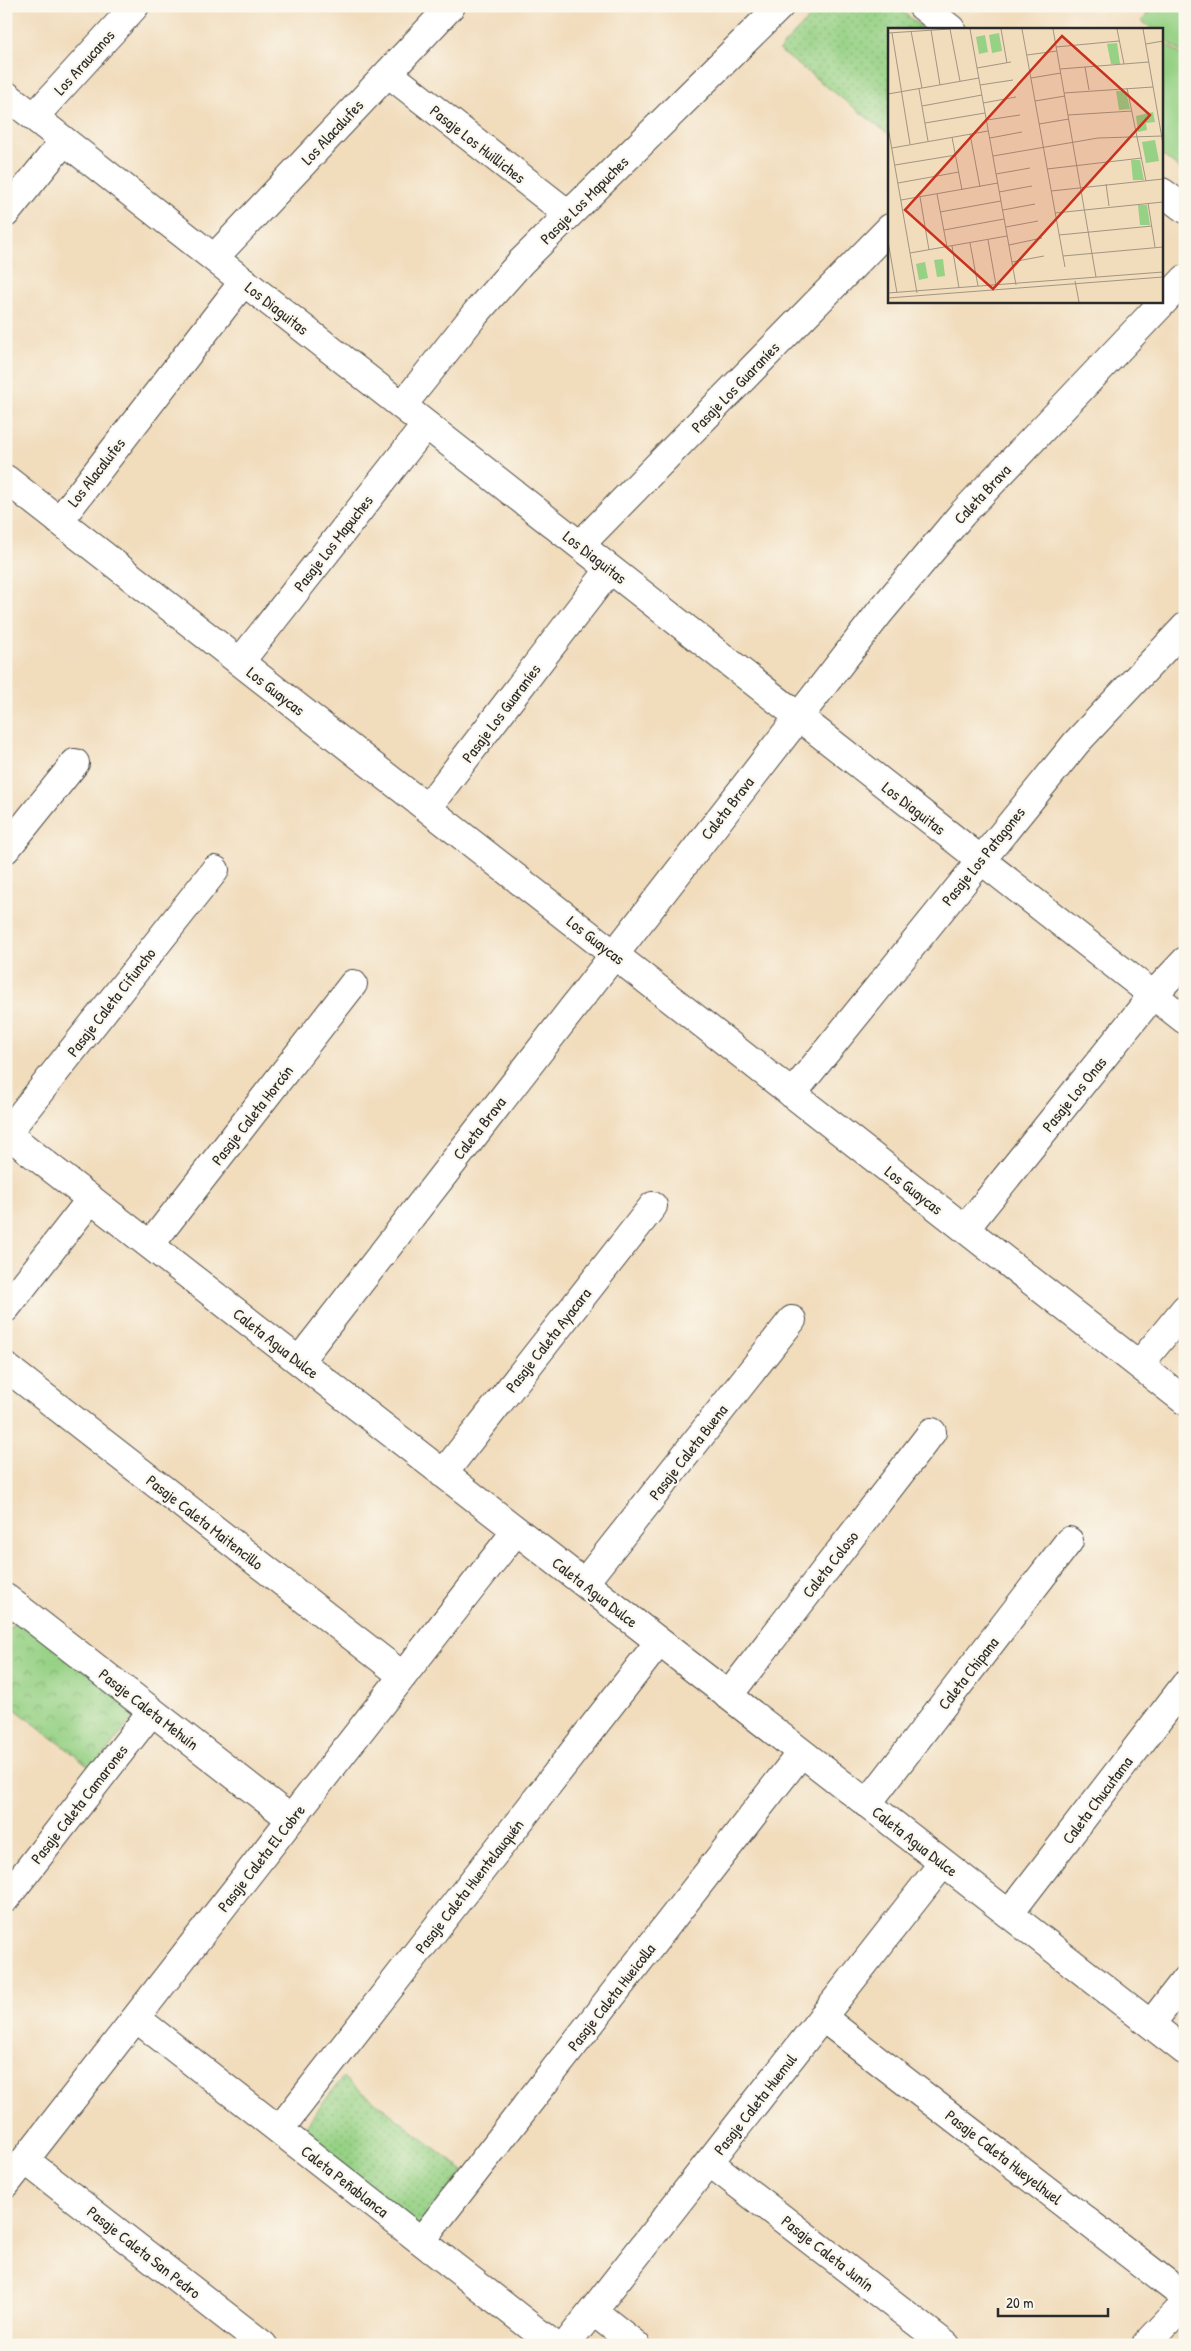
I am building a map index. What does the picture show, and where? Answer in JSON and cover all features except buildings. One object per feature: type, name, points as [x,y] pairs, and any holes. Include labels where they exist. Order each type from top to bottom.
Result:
[{"type":"street","name":"Los Araucanos","points":[[34,117],[135,6]]},
{"type":"street","name":"Los Alacalufes","points":[[214,258],[451,6]]},
{"type":"street","name":"Pasaje Los Mapuches","points":[[402,406],[476,313],[568,214],[780,6]]},
{"type":"street","points":[[922,6],[950,28]]},
{"type":"street","name":"Pasaje Los Huilliches","points":[[388,73],[568,214]]},
{"type":"street","name":"Los Diaguitas","points":[[6,95],[1185,1020]]},
{"type":"street","points":[[6,213],[64,141]]},
{"type":"street","points":[[1164,193],[1185,209]]},
{"type":"street","name":"Pasaje Los Guaraníes","points":[[580,545],[888,230]]},
{"type":"street","name":"Caleta Brava","points":[[1164,301],[1185,279]]},
{"type":"street","name":"Los Alacalufes","points":[[59,521],[244,281]]},
{"type":"street","name":"Caleta Brava","points":[[299,1361],[880,612],[962,514],[1163,302]]},
{"type":"street","name":"Pasaje Los Mapuches","points":[[240,662],[426,425]]},
{"type":"street","name":"Los Guaycas","points":[[6,479],[1185,1401]]},
{"type":"street","name":"Pasaje Los Guaraníes","points":[[427,808],[610,569]]},
{"type":"street","name":"Pasaje Los Patagones","points":[[792,1094],[1076,743],[1185,627]]},
{"type":"street","points":[[6,849],[75,763]]},
{"type":"street","name":"Pasaje Caleta Cifuncho","points":[[6,1133],[215,870]]},
{"type":"street","name":"Pasaje Los Onas","points":[[965,1229],[1153,995],[1185,961]]},
{"type":"street","name":"Pasaje Caleta Horcón","points":[[150,1245],[353,984]]},
{"type":"street","name":"Caleta Agua Dulce","points":[[6,1133],[1185,2051]]},
{"type":"street","points":[[6,1308],[91,1200]]},
{"type":"street","name":"Pasaje Caleta Ayacara","points":[[444,1474],[653,1206]]},
{"type":"street","points":[[1139,1365],[1185,1309]]},
{"type":"street","name":"Pasaje Caleta Buena","points":[[584,1583],[792,1320]]},
{"type":"street","name":"Pasaje Caleta Maitencillo","points":[[6,1367],[403,1676]]},
{"type":"street","name":"Caleta Coloso","points":[[728,1696],[932,1432]]},
{"type":"street","name":"Pasaje Caleta El Cobre","points":[[6,2184],[516,1531]]},
{"type":"street","name":"Caleta Chipana","points":[[867,1804],[1069,1541]]},
{"type":"street","name":"Pasaje Caleta Mehuín","points":[[7,1600],[291,1819]]},
{"type":"street","name":"Pasaje Caleta Huentelauquén","points":[[279,2130],[659,1642]]},
{"type":"street","name":"Caleta Chucutama","points":[[1009,1914],[1185,1685]]},
{"type":"street","name":"Pasaje Caleta Camarones","points":[[6,1898],[152,1711]]},
{"type":"street","name":"Pasaje Caleta Hueicolla","points":[[421,2241],[801,1752]]},
{"type":"street","name":"Pasaje Caleta Huemul","points":[[566,2345],[943,1863]]},
{"type":"street","points":[[1151,2024],[1185,1980]]},
{"type":"street","name":"Pasaje Caleta Hueyelhuel","points":[[822,2017],[1185,2297]]},
{"type":"street","name":"Caleta Peñablanca","points":[[136,2018],[554,2345]]},
{"type":"street","name":"Pasaje Caleta San Pedro","points":[[25,2160],[263,2345]]},
{"type":"street","name":"Pasaje Caleta Junín","points":[[709,2162],[946,2345]]},
{"type":"street","points":[[1146,2345],[1185,2304]]},
{"type":"street","points":[[593,2311],[636,2345]]},
{"type":"green space","points":[[821,6],[896,6],[923,28],[888,28],[888,133],[779,50]]},
{"type":"green space","points":[[1153,6],[1185,6],[1185,55],[1164,39],[1164,28],[1151,28],[1142,21]]},
{"type":"green space","points":[[1164,42],[1185,58],[1185,173],[1164,157]]},
{"type":"green space","points":[[18,1617],[139,1710],[93,1769],[6,1702],[6,1633]]},
{"type":"green space","points":[[343,2077],[464,2171],[418,2229],[298,2136]]}]
